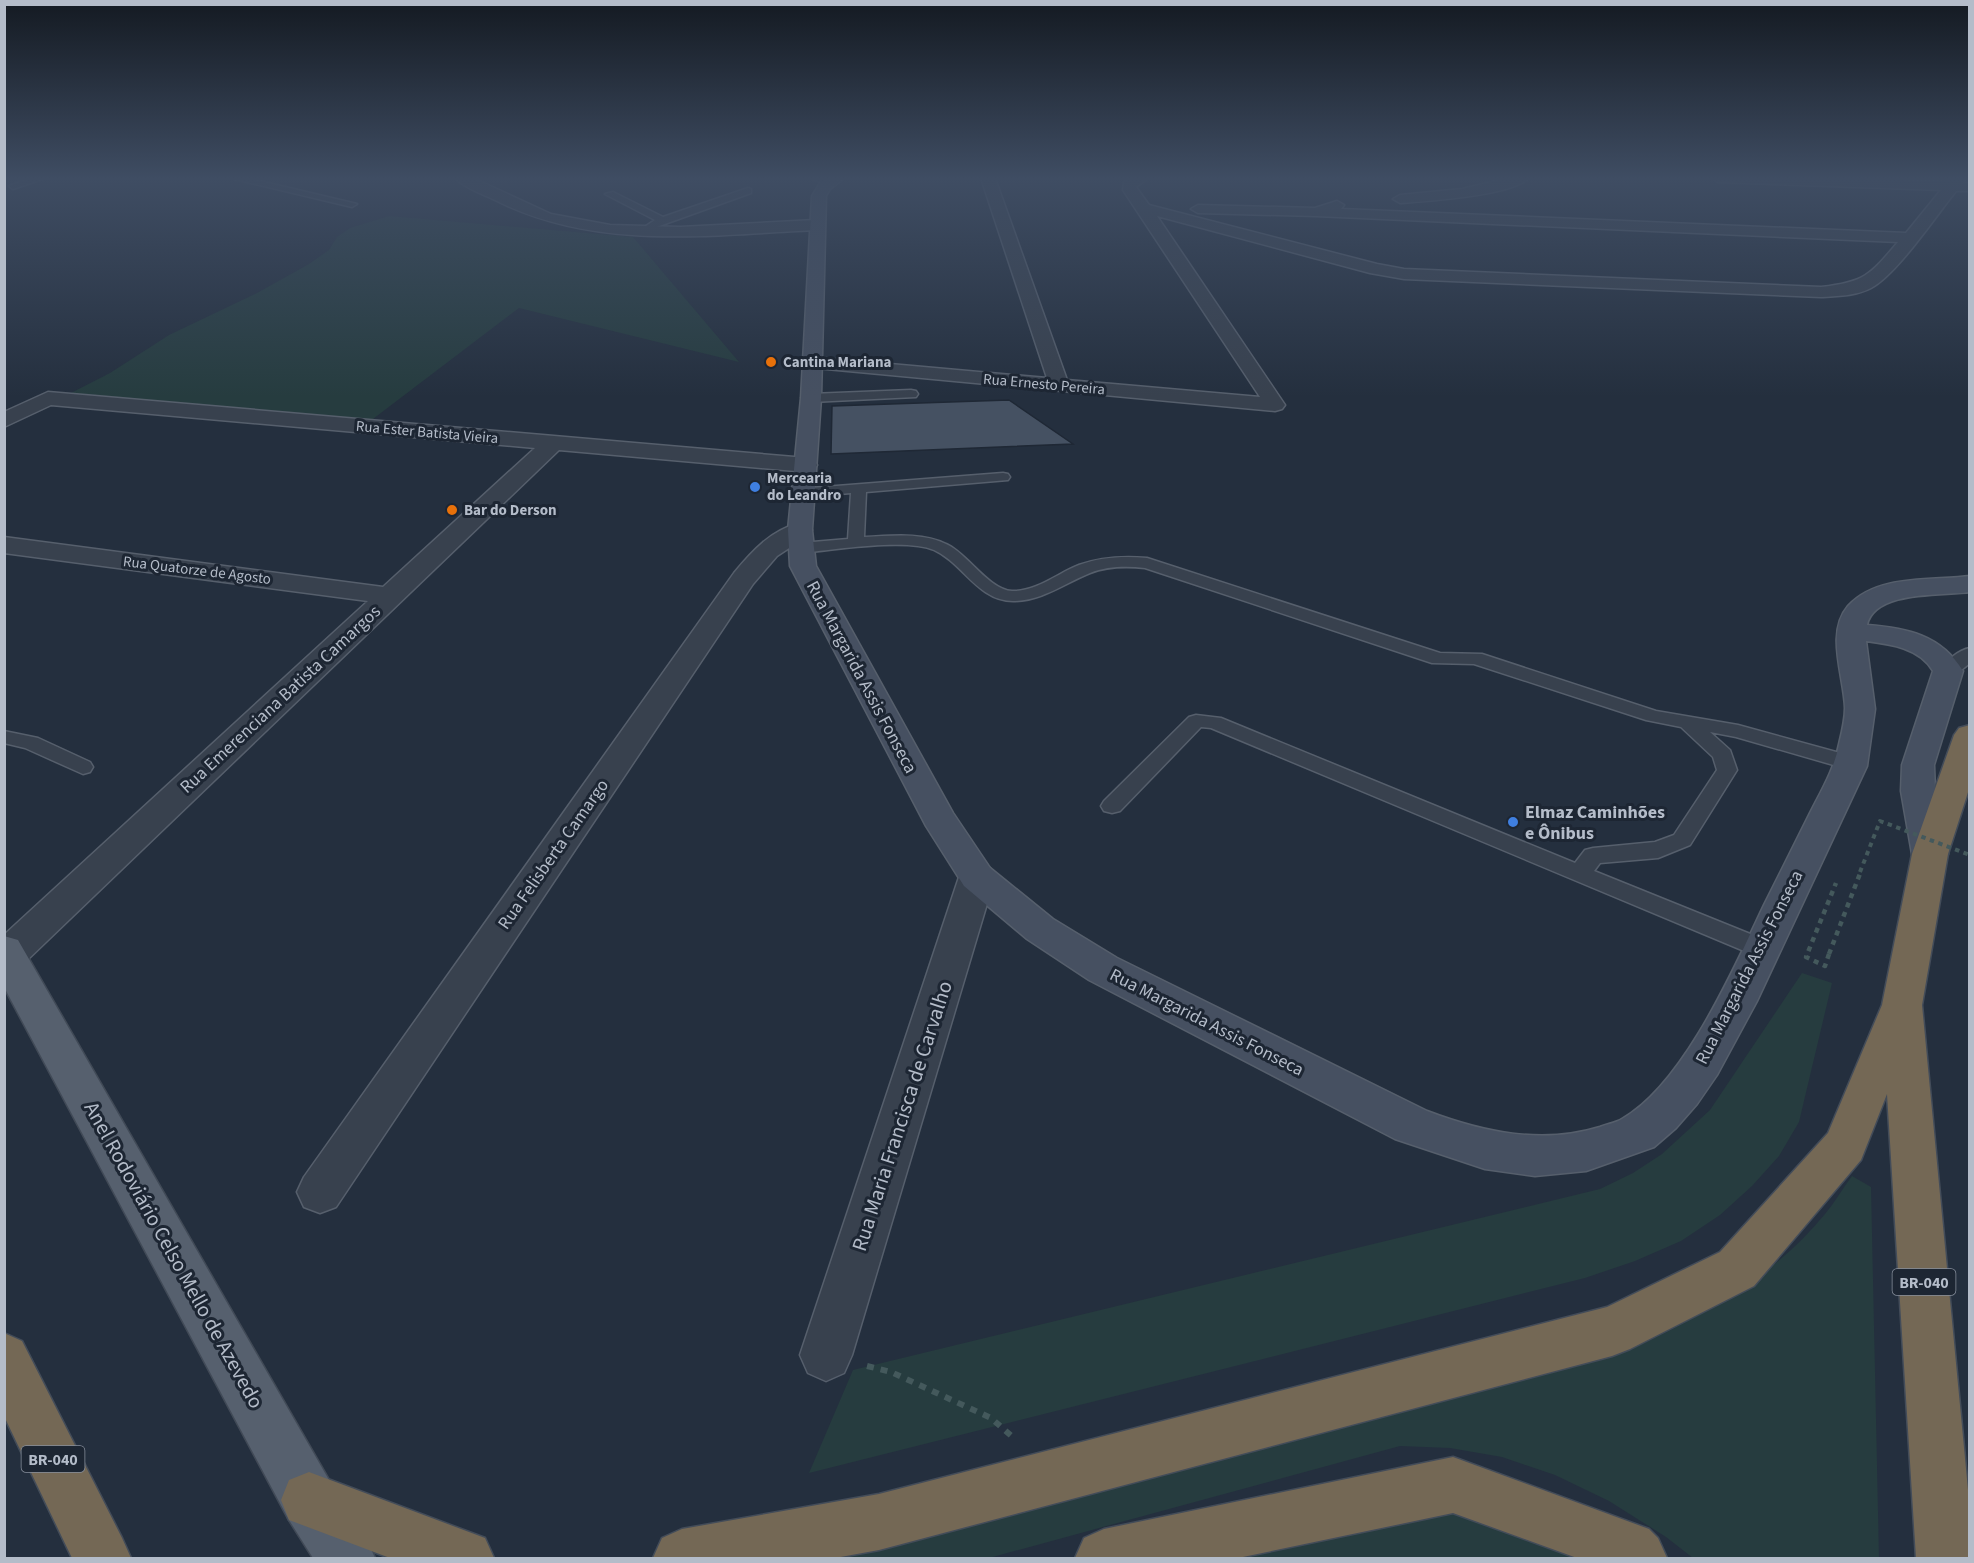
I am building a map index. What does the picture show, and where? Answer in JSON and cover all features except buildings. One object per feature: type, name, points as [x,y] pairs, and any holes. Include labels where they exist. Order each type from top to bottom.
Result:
[{"type":"highway","name":"BR-040","points":[[1945,1558],[1902,1005],[1930,854],[1970,735]]},
{"type":"highway","points":[[682,1558],[879,1522],[1612,1331],[1737,1269],[1845,1146],[1902,1005]]},
{"type":"highway","name":"BR-040","points":[[4,1359],[102,1558]]},
{"type":"highway","points":[[1104,1558],[1453,1485],[1629,1549],[1638,1558]]},
{"type":"highway","points":[[309,1500],[465,1558]]},
{"type":"main road","name":"Anel Rodoviário Celso Mello de Azevedo","points":[[6,953],[309,1500],[346,1558]]},
{"type":"street","name":"Rua Margarida Assis Fonseca","points":[[815,251],[811,398],[801,539],[802,566],[938,818],[977,877],[1040,929],[1102,969],[1411,1125],[1442,1138],[1488,1151],[1521,1157],[1560,1156],[1599,1148],[1637,1133],[1688,1084],[1719,1034],[1851,764],[1860,709],[1851,632]]},
{"type":"street","points":[[1013,251],[1059,385]]},
{"type":"street","name":"Rua Ernesto Pereira","points":[[812,363],[1275,405],[1173,251]]},
{"type":"street","points":[[1308,251],[1404,274],[1806,292],[1851,289],[1864,285],[1882,272],[1899,251]]},
{"type":"street","name":"Rua Ester Batista Vieira","points":[[4,421],[48,398],[806,465]]},
{"type":"street","name":"Rua Emerenciana Batista Camargos","points":[[6,953],[552,444]]},
{"type":"street","name":"Rua Felisberta Camargo","points":[[320,1192],[743,579],[771,546],[801,539]]},
{"type":"street","name":"Rua Quatorze de Agosto","points":[[4,545],[390,596]]},
{"type":"street","points":[[1930,854],[1918,791],[1918,765],[1959,662],[1889,635],[1851,632],[1856,615],[1866,602],[1885,594],[1970,584]]},
{"type":"street","name":"Rua Maria Francisca de Carvalho","points":[[826,1355],[977,877]]},
{"type":"lane","points":[[811,398],[911,394]]},
{"type":"lane","points":[[803,492],[1003,477]]},
{"type":"lane","points":[[856,543],[859,488]]},
{"type":"lane","points":[[801,539],[856,543],[928,542],[947,550],[994,591],[1010,596],[1036,593],[1096,565],[1123,561],[1147,563],[1439,659],[1475,658],[1653,716],[1738,731],[1851,764]]},
{"type":"lane","points":[[1112,806],[1196,721],[1214,722],[1761,949]]},
{"type":"lane","points":[[1579,874],[1593,856],[1658,850],[1682,840],[1727,770],[1723,755],[1686,722]]},
{"type":"lane","points":[[4,737],[31,743],[83,767]]},
{"type":"path","points":[[1829,954],[1880,821],[1970,855]]},
{"type":"path","points":[[826,1355],[891,1372],[991,1418],[1055,1476]]},
{"type":"green space","points":[[328,251],[645,251],[739,362],[519,308],[369,422],[69,394],[110,373],[169,335],[257,293]]},
{"type":"green space","points":[[1802,973],[1832,983],[1799,1122],[1779,1156],[1752,1186],[1720,1215],[1681,1241],[1635,1261],[1585,1278],[809,1473],[853,1370],[1600,1189],[1633,1173],[1662,1154],[1710,1110]]},
{"type":"green space","points":[[1852,1176],[1871,1187],[1879,1558],[1693,1558],[1666,1537],[1609,1501],[1555,1475],[1502,1457],[1450,1448],[1400,1446],[989,1558],[789,1558],[882,1537],[1642,1344],[1717,1304],[1763,1273],[1806,1235],[1829,1209]]},
{"type":"green space","points":[[1447,1511],[1590,1558],[1238,1558],[1404,1512]]},
{"type":"place","name":"Cantina Mariana","points":[[771,362]]},
{"type":"place","name":"Mercearia do Leandro","points":[[755,487]]},
{"type":"place","name":"Bar do Derson","points":[[452,510]]},
{"type":"place","name":"Elmaz Caminhões e Ônibus","points":[[1513,822]]}]
